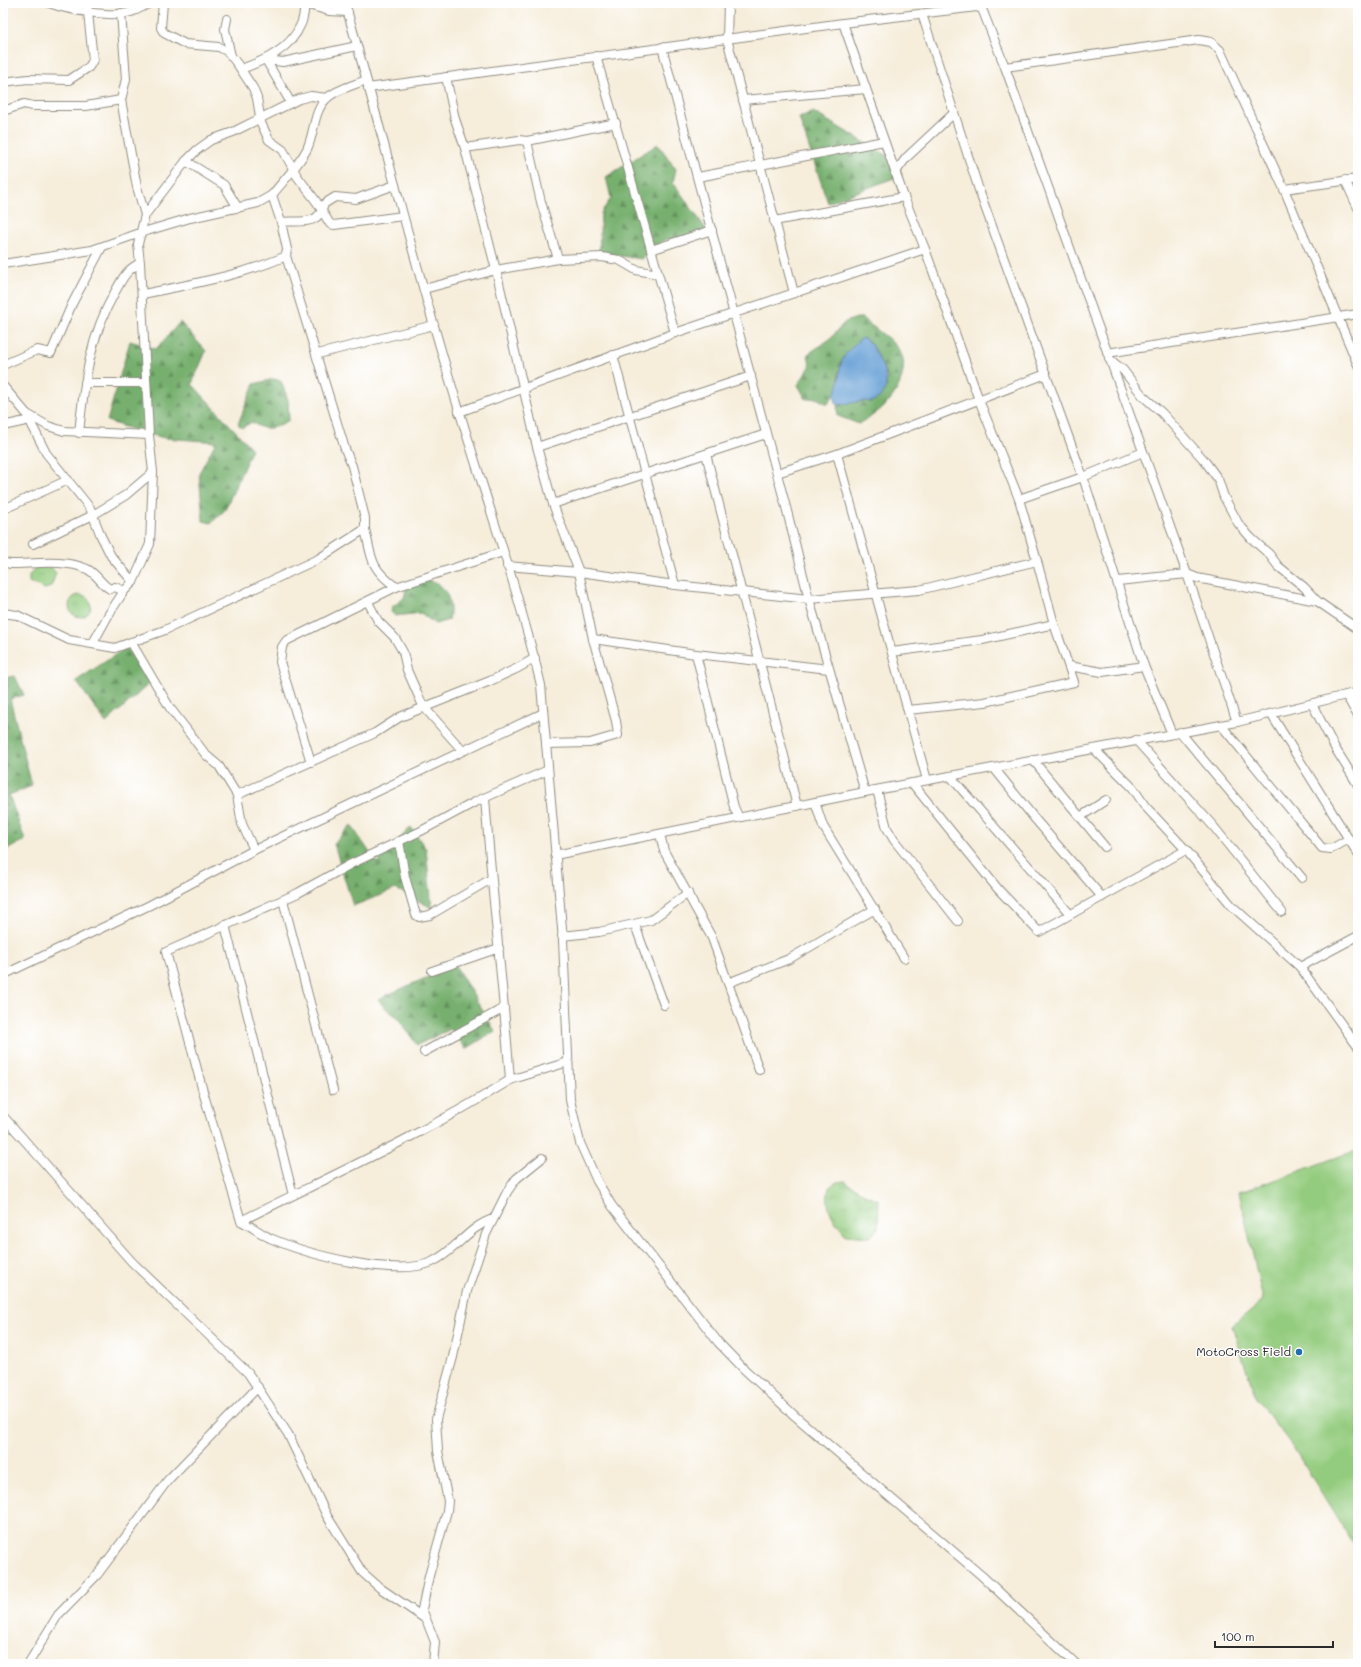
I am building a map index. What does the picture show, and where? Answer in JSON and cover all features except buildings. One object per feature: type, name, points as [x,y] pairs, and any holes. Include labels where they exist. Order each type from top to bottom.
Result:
[{"type":"street","points":[[49,3],[88,7],[121,13],[130,12],[150,3]]},
{"type":"street","points":[[163,3],[161,28],[164,34],[185,44],[205,44],[219,47],[231,57],[241,69],[253,88],[257,98],[260,117],[269,140],[282,150],[293,170],[332,225],[403,216]]},
{"type":"street","points":[[241,69],[266,60],[278,52],[302,24],[305,3],[329,11],[348,12]]},
{"type":"street","points":[[345,3],[394,185],[459,412],[535,658],[541,685],[562,936],[570,1100],[575,1126],[588,1163],[597,1181],[617,1212],[718,1342],[744,1369],[795,1416],[982,1576],[1076,1664]]},
{"type":"street","points":[[728,3],[727,39],[794,293]]},
{"type":"street","points":[[3,82],[28,79],[68,80],[89,68],[93,60],[88,7]]},
{"type":"street","points":[[93,643],[124,591],[133,582],[150,544],[153,472],[149,435],[142,294],[138,250],[144,215],[186,161],[211,140],[233,132],[290,103],[311,96],[327,98],[367,84],[446,77],[843,23],[977,7],[982,9],[1005,67],[1187,574],[1237,722]]},
{"type":"street","points":[[121,13],[126,79],[121,100],[137,187],[144,215]]},
{"type":"street","points":[[922,14],[980,193],[1083,477],[1144,666],[1176,733],[1302,878]]},
{"type":"street","points":[[227,19],[225,29],[231,57]]},
{"type":"street","points":[[843,23],[895,173],[979,400],[1019,499],[1054,624],[1074,682],[985,702],[908,710]]},
{"type":"street","points":[[1005,67],[1199,40],[1211,42],[1220,50],[1284,189],[1358,365]]},
{"type":"street","points":[[266,60],[283,62],[357,46]]},
{"type":"street","points":[[662,47],[698,176],[809,598],[865,792]]},
{"type":"street","points":[[596,56],[675,333]]},
{"type":"street","points":[[266,60],[290,103]]},
{"type":"street","points":[[446,77],[455,119],[465,148],[496,270],[522,388],[537,447],[553,504],[579,572],[593,639],[616,721],[618,734],[590,743],[546,744]]},
{"type":"street","points":[[743,100],[866,88]]},
{"type":"street","points":[[3,264],[68,255],[102,247],[140,233],[190,218],[258,203],[272,196],[293,170],[306,150],[313,135],[317,113],[327,98]]},
{"type":"street","points":[[3,111],[24,104],[33,106],[86,106],[121,100]]},
{"type":"street","points":[[895,173],[906,158],[954,113]]},
{"type":"street","points":[[465,148],[519,140],[527,141],[616,123]]},
{"type":"street","points":[[527,141],[541,202],[558,259]]},
{"type":"street","points":[[698,176],[884,141]]},
{"type":"street","points":[[186,161],[224,185],[238,208]]},
{"type":"street","points":[[1284,189],[1358,179]]},
{"type":"street","points":[[1346,180],[1358,208]]},
{"type":"street","points":[[281,222],[313,220],[323,212],[324,204],[335,197],[356,199],[394,185]]},
{"type":"street","points":[[272,196],[281,222],[287,249],[286,256],[318,354],[345,449],[352,466],[365,518],[365,529],[372,561],[381,576],[396,587]]},
{"type":"street","points":[[774,221],[904,197]]},
{"type":"street","points":[[651,250],[712,230]]},
{"type":"street","points":[[3,365],[37,350],[51,353],[72,304],[102,247]]},
{"type":"street","points":[[459,412],[675,333],[924,249]]},
{"type":"street","points":[[142,294],[226,277],[267,265],[286,256]]},
{"type":"street","points":[[424,289],[496,270],[558,259],[602,257],[619,260],[636,270],[658,274]]},
{"type":"street","points":[[79,433],[85,383],[93,344],[108,304],[129,269],[140,263]]},
{"type":"street","points":[[1108,356],[1358,314]]},
{"type":"street","points":[[318,354],[434,325]]},
{"type":"street","points":[[613,355],[675,585]]},
{"type":"street","points":[[1108,356],[1123,370],[1143,396],[1162,413],[1204,460],[1218,479],[1224,497],[1238,523],[1269,554],[1278,566],[1304,587],[1317,601],[1358,629]]},
{"type":"street","points":[[777,473],[837,454],[1046,374]]},
{"type":"street","points":[[537,447],[751,376]]},
{"type":"street","points":[[85,383],[146,384]]},
{"type":"street","points":[[3,386],[28,416],[46,453],[90,508],[111,556],[133,582]]},
{"type":"street","points":[[3,426],[28,416],[48,426],[64,431],[79,433],[149,435]]},
{"type":"street","points":[[553,504],[766,434]]},
{"type":"street","points":[[1019,499],[1083,477],[1143,452]]},
{"type":"street","points":[[706,454],[797,806]]},
{"type":"street","points":[[837,454],[927,780]]},
{"type":"street","points":[[33,544],[93,515],[126,495],[153,472]]},
{"type":"street","points":[[6,508],[68,480]]},
{"type":"street","points":[[3,613],[21,616],[69,640],[115,648],[165,630],[318,559],[365,529]]},
{"type":"street","points":[[312,762],[280,662],[282,647],[286,641],[396,587],[503,552]]},
{"type":"street","points":[[507,566],[579,572],[675,585],[809,598],[919,590],[1037,561]]},
{"type":"street","points":[[3,562],[10,564],[59,564],[86,569],[97,575],[106,587],[110,589],[116,587],[124,591]]},
{"type":"street","points":[[1118,582],[1187,574],[1197,578],[1317,601]]},
{"type":"street","points":[[368,602],[378,621],[395,638],[403,652],[407,670],[423,706],[462,750]]},
{"type":"street","points":[[892,652],[982,640],[1054,624]]},
{"type":"street","points":[[593,639],[696,654],[829,669]]},
{"type":"street","points":[[131,642],[170,708],[206,755],[219,766],[237,795],[242,824],[254,850]]},
{"type":"street","points":[[696,654],[734,806],[739,818]]},
{"type":"street","points":[[237,795],[375,733],[400,717],[423,706],[490,680],[518,668],[535,658]]},
{"type":"street","points":[[1069,666],[1102,672],[1144,666]]},
{"type":"street","points":[[555,855],[865,792],[1237,722],[1358,692]]},
{"type":"street","points":[[1346,695],[1358,716]]},
{"type":"street","points":[[1312,704],[1335,748],[1358,785]]},
{"type":"street","points":[[3,975],[150,905],[254,850],[462,750],[543,713]]},
{"type":"street","points":[[1271,714],[1358,854]]},
{"type":"street","points":[[1221,725],[1322,848],[1331,849],[1349,839]]},
{"type":"street","points":[[1136,740],[1214,827],[1282,912]]},
{"type":"street","points":[[1094,748],[1133,788],[1145,806],[1186,850],[1232,906],[1300,967],[1358,1047]]},
{"type":"street","points":[[1033,760],[1105,847]]},
{"type":"street","points":[[994,768],[1035,820],[1102,897]]},
{"type":"street","points":[[494,1219],[477,1226],[446,1253],[432,1262],[401,1267],[368,1265],[321,1256],[269,1238],[241,1221],[202,1088],[166,952],[283,900],[485,798],[548,770]]},
{"type":"street","points":[[950,776],[1070,914]]},
{"type":"street","points":[[912,783],[998,889],[1036,931],[1039,932],[1186,850]]},
{"type":"street","points":[[877,790],[887,828],[900,850],[958,921]]},
{"type":"street","points":[[485,798],[510,1080]]},
{"type":"street","points":[[1080,817],[1106,800]]},
{"type":"street","points":[[815,802],[823,826],[904,958]]},
{"type":"street","points":[[660,834],[664,851],[712,938],[759,1070]]},
{"type":"street","points":[[399,841],[410,897],[416,915],[419,917],[430,915],[491,879]]},
{"type":"street","points":[[562,936],[635,925],[651,920],[688,893]]},
{"type":"street","points":[[283,900],[333,1090]]},
{"type":"street","points":[[728,983],[789,959],[875,909]]},
{"type":"street","points":[[225,925],[294,1195]]},
{"type":"street","points":[[635,925],[664,1005]]},
{"type":"street","points":[[1300,967],[1358,936]]},
{"type":"street","points":[[432,971],[498,948]]},
{"type":"street","points":[[424,1052],[504,1008]]},
{"type":"street","points":[[241,1221],[439,1122],[472,1104],[510,1080],[568,1062]]},
{"type":"street","points":[[3,1116],[132,1262],[245,1370],[258,1387],[288,1434],[327,1516],[362,1572],[380,1588],[424,1618]]},
{"type":"street","points":[[433,1664],[435,1642],[424,1618],[422,1609],[424,1594],[447,1511],[448,1501],[436,1433],[438,1407],[453,1357],[467,1291],[494,1219],[513,1183],[542,1158]]},
{"type":"street","points":[[28,1664],[51,1624],[97,1575],[168,1480],[258,1387]]},
{"type":"green space","points":[[122,3],[145,3],[122,12]]},
{"type":"green space","points":[[813,112],[893,159],[902,175],[828,203],[799,118]]},
{"type":"green space","points":[[658,144],[676,169],[673,182],[706,229],[683,239],[666,239],[642,259],[599,253],[601,213],[611,198],[606,177]]},
{"type":"green space","points":[[862,318],[891,341],[899,350],[903,358],[901,380],[893,396],[875,414],[859,424],[838,416],[837,405],[865,401],[872,402],[888,378],[869,341],[839,370],[838,387],[828,404],[816,398],[806,399],[798,385],[810,366],[808,354],[830,339],[845,322]]},
{"type":"green space","points":[[180,322],[206,351],[192,384],[252,449],[225,510],[211,523],[203,521],[199,473],[216,442],[165,438],[143,433],[107,421],[130,341],[156,349]]},
{"type":"green space","points":[[274,379],[281,381],[288,400],[289,420],[270,428],[262,427],[252,422],[242,428],[238,424],[254,384]]},
{"type":"green space","points":[[37,565],[49,565],[56,573],[51,587],[45,589],[29,582],[29,576]]},
{"type":"green space","points":[[425,580],[438,585],[443,589],[449,599],[449,620],[435,624],[421,613],[395,616],[391,612],[392,607],[404,598],[407,586]]},
{"type":"green space","points":[[80,595],[88,598],[91,606],[88,614],[80,617],[72,614],[69,606],[72,598]]},
{"type":"green space","points":[[127,647],[152,681],[106,723],[76,681]]},
{"type":"green space","points":[[15,676],[24,695],[10,699],[32,786],[9,795],[25,840],[3,852],[3,678]]},
{"type":"green space","points":[[351,825],[377,863],[411,827],[426,849],[432,908],[396,889],[353,906],[334,844]]},
{"type":"green space","points":[[455,965],[495,1031],[466,1049],[451,1029],[417,1045],[397,1017],[383,1006],[378,999]]},
{"type":"green space","name":"MotoCross Field","points":[[1358,1150],[1358,1539],[1352,1542],[1293,1447],[1256,1398],[1232,1326],[1263,1300],[1239,1192]]},
{"type":"green space","points":[[845,1181],[866,1195],[879,1200],[878,1229],[870,1237],[846,1235],[837,1224],[831,1213],[828,1201],[829,1187],[837,1182]]},
{"type":"water","points":[[863,338],[872,346],[881,363],[886,376],[886,388],[879,398],[872,402],[865,401],[837,405],[834,396],[837,389],[841,365],[846,354],[858,341]]},
{"type":"place","name":"MotoCross Field","points":[[1299,1352]]}]
